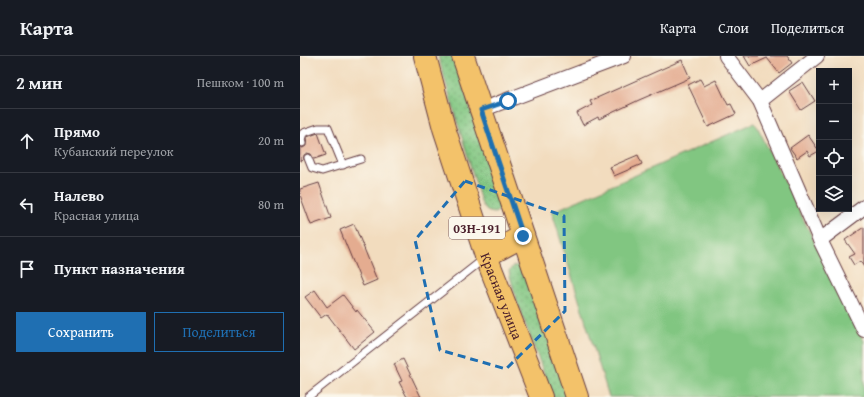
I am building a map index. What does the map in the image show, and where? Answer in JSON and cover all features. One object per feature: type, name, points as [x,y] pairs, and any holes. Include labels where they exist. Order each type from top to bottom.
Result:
[{"type":"main road","name":"Красная улица","points":[[425,56],[444,128],[486,256],[541,397]]},
{"type":"main road","name":"03Н-191","points":[[463,56],[577,397]]},
{"type":"main road","points":[[486,256],[523,236]]},
{"type":"street","points":[[481,110],[624,56]]},
{"type":"street","points":[[726,56],[760,101],[820,240],[864,330]]},
{"type":"street","points":[[760,101],[817,56]]},
{"type":"street","points":[[820,240],[864,208]]},
{"type":"lane","points":[[302,143],[301,140],[303,133],[318,128],[328,128],[343,165]]},
{"type":"lane","points":[[308,158],[312,168],[322,171],[361,159]]},
{"type":"lane","points":[[308,397],[486,256]]},
{"type":"highlighted area","points":[[465,181],[564,216],[565,311],[506,369],[440,350],[415,240]]},
{"type":"green space","points":[[438,56],[454,56],[501,205],[499,210],[495,213],[486,210],[481,202]]},
{"type":"green space","points":[[754,123],[757,126],[864,341],[864,397],[609,397],[552,212]]},
{"type":"green space","points":[[518,265],[524,267],[572,397],[553,397],[517,302],[509,272],[512,267]]},
{"type":"building","points":[[744,56],[787,56],[792,63],[779,73],[767,58],[750,66]]},
{"type":"building","points":[[682,60],[690,78],[599,119],[598,117],[583,125],[577,113],[592,105],[590,101]]},
{"type":"building","points":[[700,79],[704,86],[716,80],[728,105],[731,104],[736,114],[708,127],[688,85]]},
{"type":"building","points":[[803,82],[815,101],[801,110],[789,91]]},
{"type":"building","points":[[318,133],[326,155],[314,159],[311,154],[307,153],[304,155],[303,160],[300,161],[300,147],[303,148],[306,146],[307,137]]},
{"type":"building","points":[[808,135],[816,147],[816,153],[810,156],[807,151],[797,158],[790,148]]},
{"type":"building","points":[[638,155],[642,164],[614,176],[610,167]]},
{"type":"building","points":[[319,183],[331,218],[311,225],[300,195],[300,189]]},
{"type":"building","points":[[354,224],[377,280],[363,286],[340,230]]},
{"type":"building","points":[[864,227],[864,267],[860,261],[854,265],[849,257],[855,254],[845,240]]},
{"type":"building","points":[[315,290],[327,307],[343,295],[356,312],[357,310],[375,332],[354,349],[327,314],[321,318],[305,297]]},
{"type":"building","points":[[403,359],[421,397],[407,397],[399,382],[402,381],[394,364]]},
{"type":"route","points":[[508,101],[481,110],[523,236]]}]
